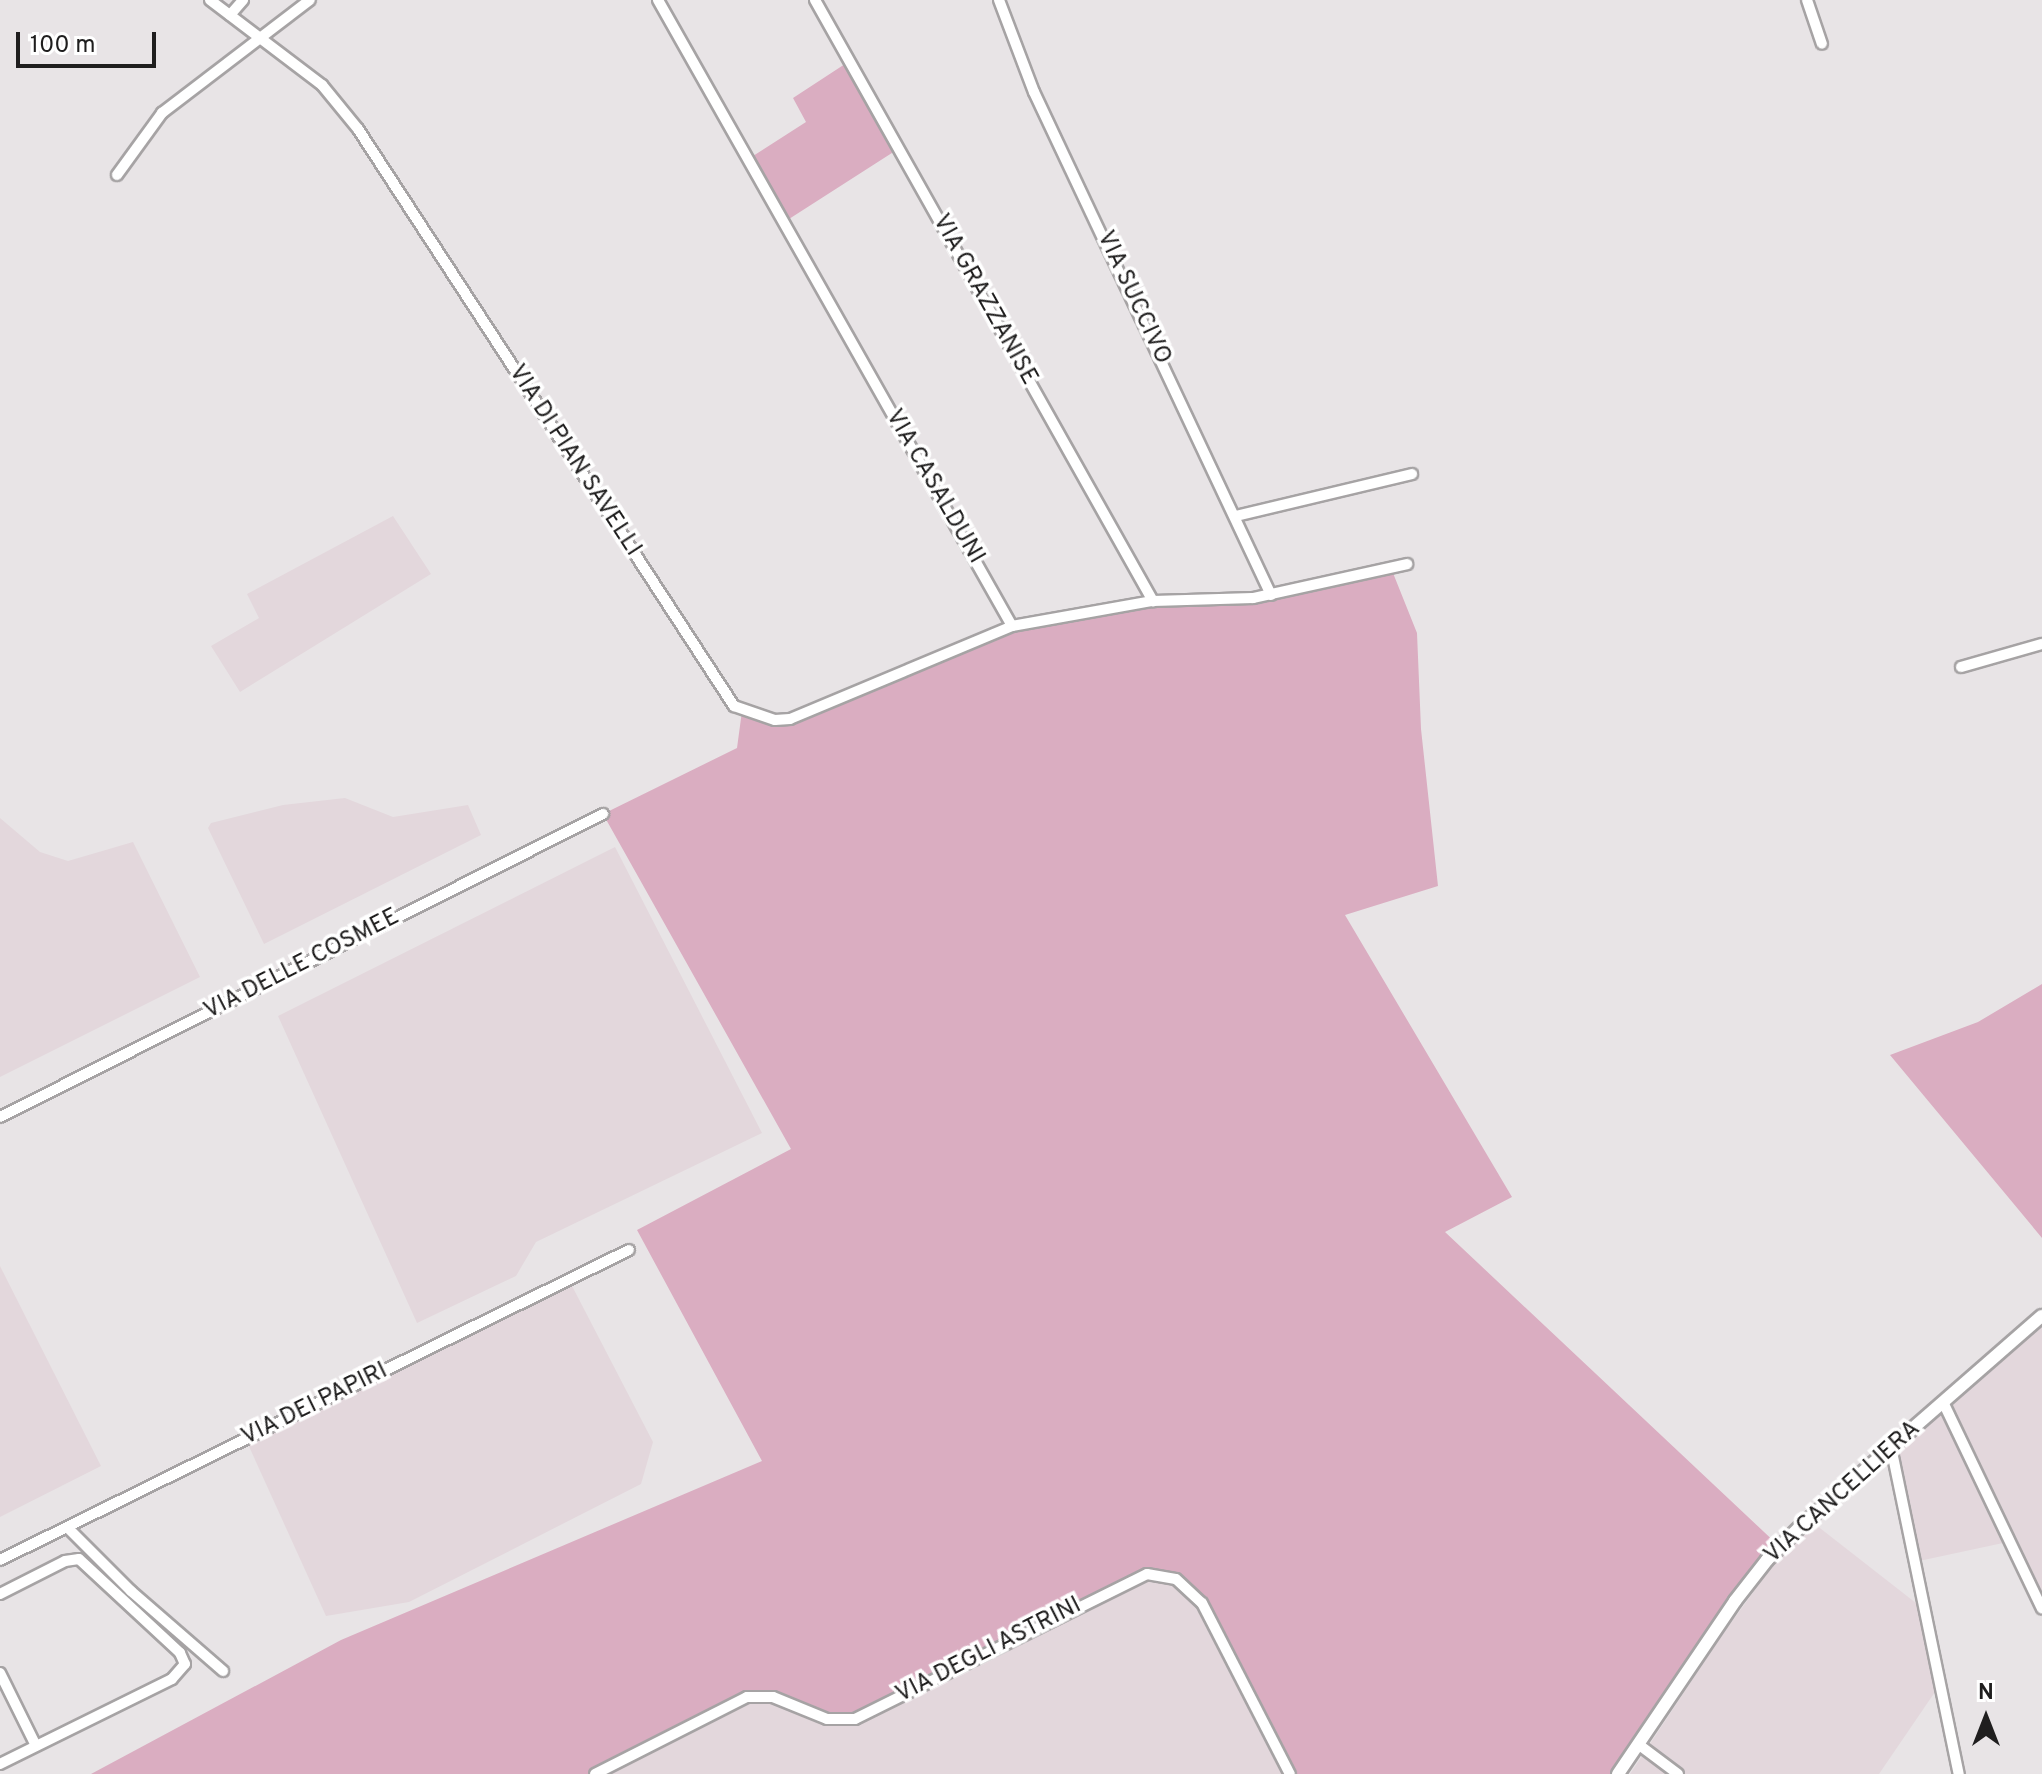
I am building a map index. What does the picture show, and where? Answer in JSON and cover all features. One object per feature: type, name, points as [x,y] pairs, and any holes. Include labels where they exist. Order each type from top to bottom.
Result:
[{"type":"street","name":"VIA DI PIAN SAVELLI","points":[[210,0],[322,85],[358,129],[734,706],[775,720],[790,719],[1012,626]]},
{"type":"street","points":[[230,15],[243,0]]},
{"type":"street","points":[[117,175],[162,113],[310,0]]},
{"type":"street","name":"VIA CASALDUNI","points":[[658,0],[1012,626]]},
{"type":"street","name":"VIA GRAZZANISE","points":[[815,0],[1153,601]]},
{"type":"street","name":"VIA SUCCIVO","points":[[999,0],[1034,92],[1271,595]]},
{"type":"street","points":[[1807,0],[1822,44]]},
{"type":"street","points":[[1236,516],[1412,474]]},
{"type":"street","points":[[1012,626],[1153,601],[1224,600],[1271,595],[1407,564]]},
{"type":"street","points":[[1961,667],[2042,644]]},
{"type":"street","name":"VIA DELLE COSMEE","points":[[0,1117],[603,814]]},
{"type":"street","name":"VIA DEI PAPIRI","points":[[0,1560],[629,1250]]},
{"type":"street","name":"VIA CANCELLIERA","points":[[1618,1774],[1740,1593],[1767,1560],[2042,1316]]},
{"type":"street","points":[[1943,1402],[2042,1609]]},
{"type":"street","points":[[1891,1447],[1959,1774]]},
{"type":"street","points":[[68,1528],[131,1591],[223,1671]]},
{"type":"street","points":[[0,1594],[65,1561],[79,1559],[184,1660],[178,1676],[0,1764]]},
{"type":"street","name":"VIA DEGLI ASTRINI","points":[[595,1774],[747,1697],[773,1697],[827,1719],[855,1719],[1147,1574],[1176,1579],[1202,1603],[1290,1774]]},
{"type":"street","points":[[0,1673],[36,1746]]},
{"type":"street","points":[[1638,1744],[1678,1774]]},
{"type":"shaded area","points":[[845,64],[895,151],[789,219],[753,156],[806,122],[793,98]]},
{"type":"shaded area","points":[[393,516],[431,574],[240,692],[211,646],[259,618],[247,594]]},
{"type":"shaded area","points":[[1391,568],[1417,633],[1421,729],[1438,886],[1345,915],[1512,1197],[1445,1232],[1780,1547],[1618,1774],[1290,1774],[1202,1603],[1176,1579],[1135,1577],[855,1719],[827,1719],[797,1707],[747,1697],[595,1774],[91,1774],[341,1640],[762,1461],[637,1230],[791,1149],[603,814],[737,748],[742,711],[780,721],[1012,626],[1153,601],[1235,600]]},
{"type":"shaded area","points":[[345,798],[393,817],[468,805],[481,835],[264,944],[208,828],[211,823],[283,805]]},
{"type":"shaded area","points":[[0,818],[40,852],[68,861],[133,842],[200,977],[0,1077]]},
{"type":"shaded area","points":[[615,847],[762,1133],[536,1242],[516,1276],[417,1323],[278,1016]]},
{"type":"shaded area","points":[[2042,984],[2042,1238],[1890,1055],[1978,1022]]},
{"type":"shaded area","points":[[0,1266],[101,1466],[0,1517]]},
{"type":"shaded area","points":[[571,1284],[653,1442],[641,1484],[409,1602],[326,1616],[247,1442]]},
{"type":"shaded area","points":[[2042,1324],[2042,1594],[1949,1404]]},
{"type":"shaded area","points":[[1941,1411],[2003,1543],[1919,1561],[1897,1450]]},
{"type":"shaded area","points":[[1816,1525],[1921,1607],[1937,1689],[1879,1774],[1630,1774],[1720,1638],[1776,1561]]},
{"type":"shaded area","points":[[1135,1577],[1176,1579],[1202,1603],[1290,1774],[595,1774],[747,1697]]}]
